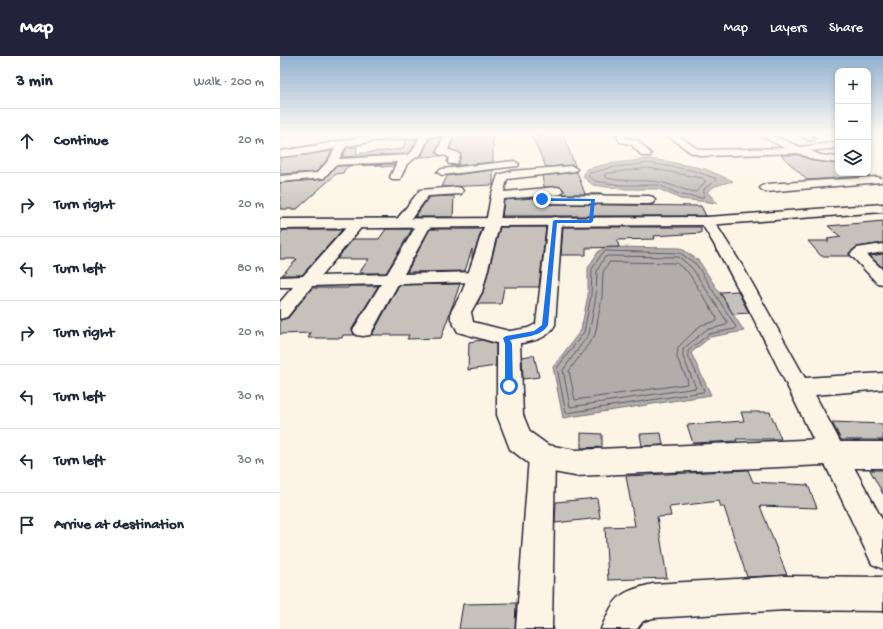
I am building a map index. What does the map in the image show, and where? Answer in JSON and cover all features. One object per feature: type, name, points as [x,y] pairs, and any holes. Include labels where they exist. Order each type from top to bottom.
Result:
[{"type":"street","points":[[280,179],[320,176],[332,162],[374,160]]},
{"type":"street","points":[[396,177],[402,162],[405,160]]},
{"type":"street","points":[[442,172],[514,164]]},
{"type":"street","points":[[478,168],[478,176],[502,176],[572,169]]},
{"type":"street","points":[[824,170],[835,169]]},
{"type":"street","points":[[502,176],[493,222],[477,277],[472,292],[461,312],[461,319],[465,327],[474,331],[500,335],[506,338],[535,332],[543,328],[545,325],[555,221]]},
{"type":"street","points":[[871,176],[880,181]]},
{"type":"street","points":[[766,188],[880,181]]},
{"type":"street","points":[[497,196],[570,190]]},
{"type":"street","points":[[401,223],[424,193],[457,191]]},
{"type":"street","points":[[542,199],[649,200]]},
{"type":"street","points":[[591,221],[593,200]]},
{"type":"street","points":[[282,226],[555,221],[707,221],[883,208]]},
{"type":"street","points":[[707,221],[728,253],[835,455],[883,553]]},
{"type":"street","points":[[363,330],[425,223]]},
{"type":"street","points":[[280,313],[357,224]]},
{"type":"street","points":[[883,248],[862,251],[858,254],[883,279]]},
{"type":"street","points":[[280,282],[477,277]]},
{"type":"street","points":[[506,338],[508,344],[510,415],[520,440],[542,457],[574,463],[824,452],[835,455],[883,455]]},
{"type":"street","points":[[799,387],[883,381]]},
{"type":"street","points":[[534,629],[542,457]]},
{"type":"street","points":[[619,629],[624,615],[636,605],[653,601],[784,593],[883,594]]},
{"type":"water","points":[[654,160],[705,169],[733,181],[715,186],[707,192],[718,203],[680,199],[659,189],[621,189],[593,185],[583,177],[586,169],[608,164]]},
{"type":"water","points":[[605,247],[681,248],[699,261],[744,331],[710,337],[691,353],[711,395],[563,418],[553,367],[581,330],[588,295],[588,268],[598,252]]},
{"type":"building","points":[[280,160],[327,160],[316,172],[280,174]]},
{"type":"building","points":[[460,160],[493,160],[493,162],[451,166],[458,165]]},
{"type":"building","points":[[543,160],[573,160],[575,166],[572,165],[546,167]]},
{"type":"building","points":[[786,160],[811,160],[835,164],[835,176],[864,176],[807,180]]},
{"type":"building","points":[[395,164],[393,166],[382,167],[382,165],[349,166],[343,173],[336,174],[297,209],[280,209],[280,183],[324,179],[336,166]]},
{"type":"building","points":[[493,170],[493,185],[442,187],[447,176]]},
{"type":"building","points":[[577,172],[585,194],[563,194],[564,190],[561,187],[544,187],[542,176]]},
{"type":"building","points":[[454,196],[453,217],[415,217],[429,197]]},
{"type":"building","points":[[535,198],[537,203],[542,204],[701,206],[706,216],[502,216],[504,200]]},
{"type":"building","points":[[883,221],[883,243],[857,247],[849,253],[850,256],[821,256],[808,241],[829,241],[827,239],[841,237],[828,226]]},
{"type":"building","points":[[500,227],[546,227],[539,287],[504,287],[501,304],[477,304],[483,292]]},
{"type":"building","points":[[563,227],[701,227],[701,233],[654,236],[655,239],[617,240],[619,247],[586,248],[586,255],[561,255]]},
{"type":"building","points":[[386,229],[412,229],[386,273],[359,273],[369,259],[337,259],[353,239],[379,239]]},
{"type":"building","points":[[430,229],[482,229],[472,259],[472,249],[465,271],[407,272]]},
{"type":"building","points":[[284,230],[342,230],[302,275],[282,275],[297,259],[280,259],[280,234]]},
{"type":"building","points":[[883,254],[883,268],[870,256]]},
{"type":"building","points":[[460,284],[441,338],[407,339],[409,335],[372,335],[399,285]]},
{"type":"building","points":[[349,286],[378,286],[352,329],[354,335],[343,335],[342,338],[308,338],[311,333],[280,334],[280,320],[288,318],[312,288],[348,288]]},
{"type":"building","points":[[738,291],[749,313],[733,314],[720,292]]},
{"type":"building","points":[[482,340],[496,344],[496,366],[468,370],[469,342]]},
{"type":"building","points":[[534,355],[539,377],[523,379],[522,357]]},
{"type":"building","points":[[741,412],[770,412],[781,439],[736,439],[737,441],[693,443],[687,425],[744,421]]},
{"type":"building","points":[[832,422],[883,424],[883,440],[841,440]]},
{"type":"building","points":[[581,433],[602,434],[602,447],[581,448]]},
{"type":"building","points":[[661,433],[663,445],[642,446],[640,434]]},
{"type":"building","points":[[748,470],[753,482],[808,485],[817,508],[760,506],[787,575],[747,577],[724,507],[721,507],[719,501],[669,507],[671,516],[657,517],[667,578],[608,580],[605,527],[635,526],[626,476]]},
{"type":"building","points":[[870,470],[883,470],[883,494]]},
{"type":"building","points":[[597,498],[600,518],[555,523],[556,502]]},
{"type":"building","points":[[516,603],[515,629],[459,629],[463,604]]},
{"type":"route","points":[[509,386],[508,344],[506,338],[540,331],[545,325],[555,221],[591,221],[593,200],[542,199]]}]
